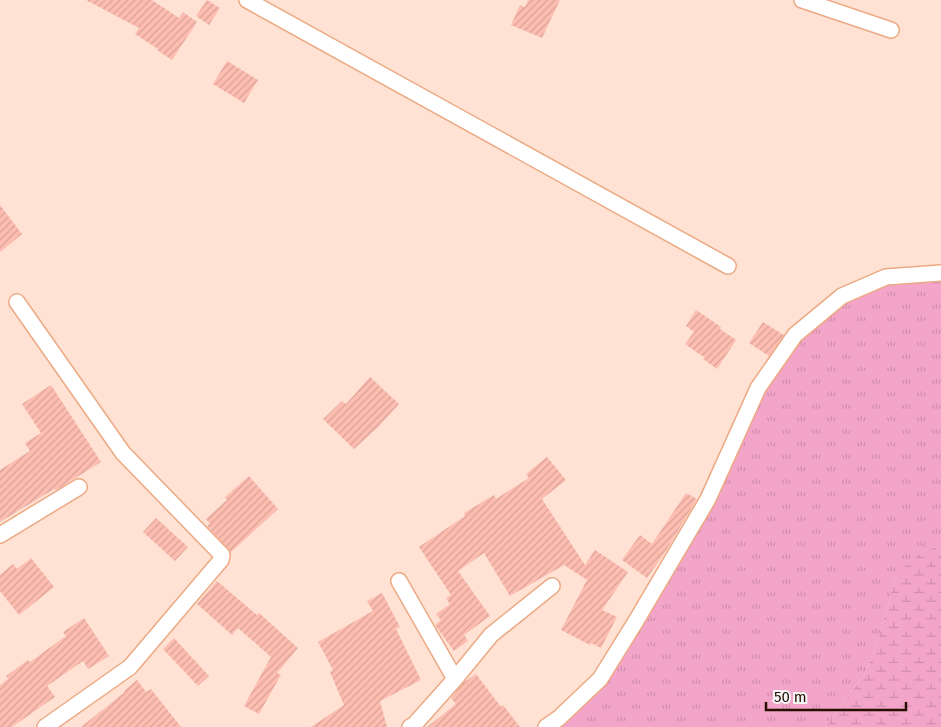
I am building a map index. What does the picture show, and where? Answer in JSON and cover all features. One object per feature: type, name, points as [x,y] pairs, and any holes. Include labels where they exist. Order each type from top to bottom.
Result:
[{"type":"street","points":[[247,0],[728,266]]},
{"type":"street","points":[[802,0],[891,30]]},
{"type":"street","points":[[546,727],[559,718],[600,679],[708,499],[758,388],[795,335],[842,296],[886,277],[941,273]]},
{"type":"street","points":[[17,302],[123,453],[222,555],[221,560],[130,667],[45,727]]},
{"type":"street","points":[[0,535],[79,487]]},
{"type":"street","points":[[399,581],[455,679]]},
{"type":"street","points":[[410,727],[414,725],[455,679],[491,635],[552,586]]},
{"type":"green space","points":[[941,273],[941,548],[924,550],[902,569],[895,581],[875,649],[864,675],[825,727],[546,727],[600,679],[636,621],[758,388],[795,335],[886,277]]},
{"type":"green space","points":[[941,548],[941,727],[825,727],[864,675],[875,649],[895,581],[902,568],[924,550]]},
{"type":"building","points":[[86,0],[152,0],[179,18],[183,12],[197,22],[172,60],[135,34],[139,28]]},
{"type":"building","points":[[207,0],[220,8],[209,25],[196,16]]},
{"type":"building","points":[[528,0],[560,0],[542,38],[511,25],[520,5],[525,7]]},
{"type":"building","points":[[227,61],[258,80],[244,103],[213,84]]},
{"type":"building","points":[[0,205],[22,234],[0,252]]},
{"type":"building","points":[[696,310],[736,340],[717,369],[685,344],[694,332],[686,326]]},
{"type":"building","points":[[763,322],[784,335],[769,356],[749,343]]},
{"type":"building","points":[[370,377],[399,404],[354,449],[323,419],[342,401],[346,404]]},
{"type":"building","points":[[51,385],[101,462],[0,522],[0,470],[30,451],[25,443],[41,433],[22,404]]},
{"type":"building","points":[[547,457],[566,480],[542,499],[585,565],[595,550],[628,572],[602,610],[617,617],[601,648],[591,643],[590,645],[561,630],[587,580],[564,565],[510,596],[484,553],[458,571],[490,616],[464,635],[468,641],[454,651],[435,625],[441,620],[436,614],[450,604],[446,598],[451,595],[419,547],[465,516],[464,513],[494,495],[496,499],[529,478],[526,474]]},
{"type":"building","points":[[249,476],[278,509],[231,552],[207,526],[210,524],[206,519],[227,500],[225,497]]},
{"type":"building","points":[[686,493],[697,499],[666,551],[647,578],[622,560],[640,535],[652,544]]},
{"type":"building","points":[[156,518],[188,547],[175,561],[143,532]]},
{"type":"building","points":[[31,558],[54,587],[19,615],[0,591],[0,575],[13,564],[17,569]]},
{"type":"building","points":[[217,581],[257,615],[259,613],[298,648],[277,673],[281,675],[259,714],[244,706],[271,657],[238,628],[232,635],[197,604]]},
{"type":"building","points":[[382,593],[400,627],[396,629],[421,680],[380,701],[387,727],[311,727],[344,705],[330,672],[333,670],[318,642],[373,611],[367,601]]},
{"type":"building","points":[[84,618],[109,656],[88,669],[83,661],[47,686],[55,697],[12,727],[0,727],[0,685],[8,679],[6,676],[28,660],[30,662],[66,636],[63,632]]},
{"type":"building","points":[[174,638],[209,676],[198,686],[163,649]]},
{"type":"building","points":[[476,674],[501,707],[503,705],[520,727],[427,727],[456,704],[451,698],[463,683]]},
{"type":"building","points":[[137,680],[146,692],[151,689],[181,727],[81,727],[125,692]]}]
